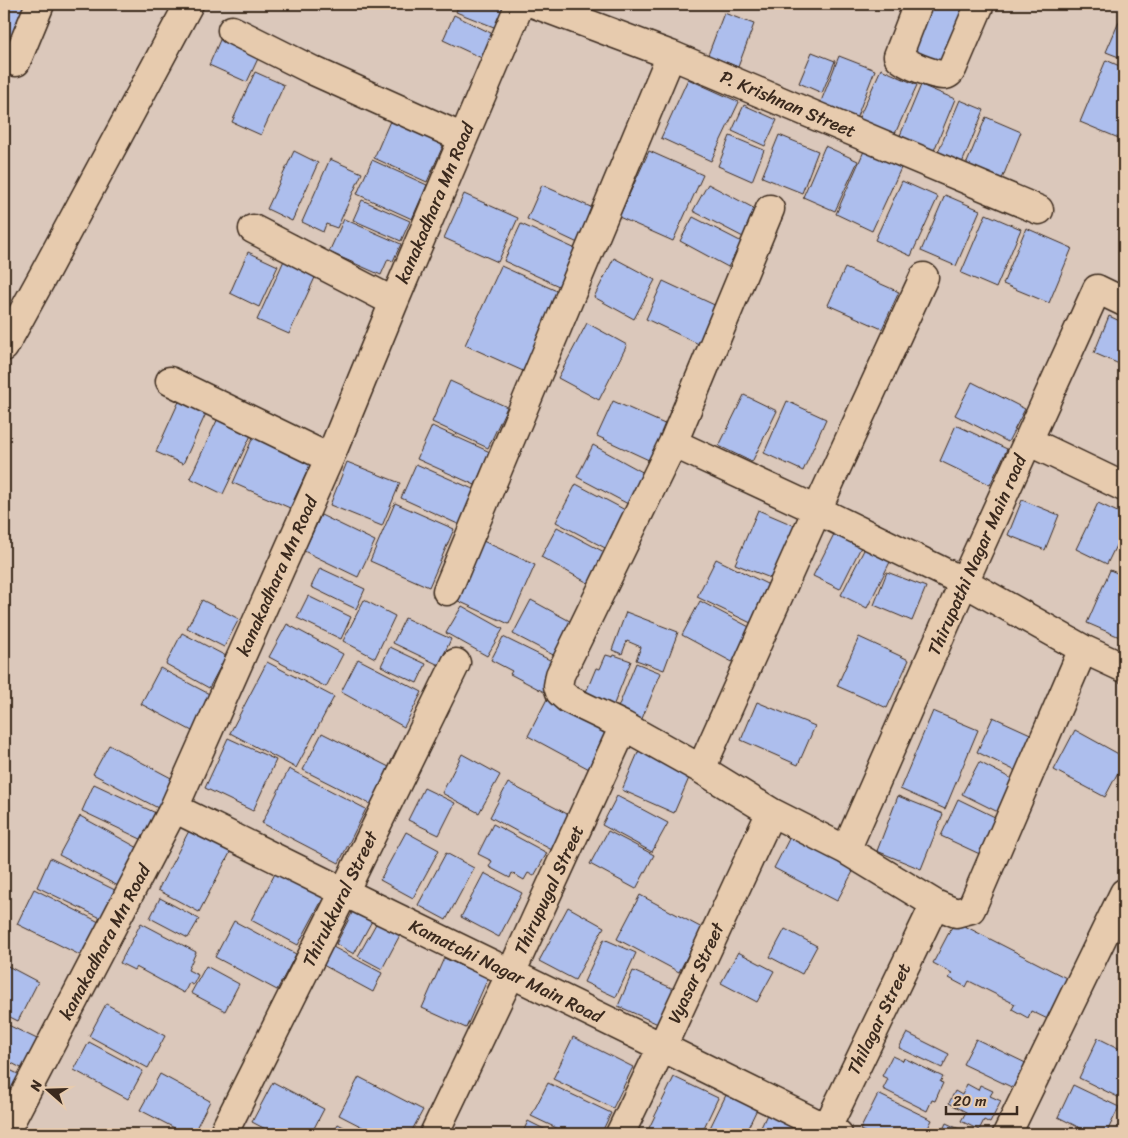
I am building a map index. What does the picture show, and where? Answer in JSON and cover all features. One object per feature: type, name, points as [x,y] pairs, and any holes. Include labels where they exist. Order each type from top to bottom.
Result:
[{"type":"street","points":[[16,62],[40,4]]},
{"type":"street","points":[[4,347],[189,4]]},
{"type":"street","name":"kanakadhara Mn Road","points":[[4,1134],[174,808],[329,458],[520,4]]},
{"type":"street","name":"P. Krishnan Street","points":[[535,4],[671,55],[1039,210]]},
{"type":"street","points":[[918,4],[898,56],[901,60],[920,68],[946,75],[950,73],[953,67],[980,4]]},
{"type":"street","points":[[232,30],[314,71],[463,138]]},
{"type":"street","points":[[448,591],[671,55]]},
{"type":"street","points":[[770,209],[673,443],[560,675],[558,686],[560,692],[568,699],[624,726],[701,769],[771,812],[846,850],[935,904],[956,913],[971,909],[1083,649]]},
{"type":"street","points":[[253,228],[394,302]]},
{"type":"street","points":[[701,769],[924,277]]},
{"type":"street","name":"Thirupathi Nagar Main road","points":[[846,850],[964,582],[1097,289],[1124,302]]},
{"type":"street","points":[[170,381],[329,458]]},
{"type":"street","points":[[1028,441],[1124,487]]},
{"type":"street","points":[[673,443],[817,510],[964,582],[1083,649],[1124,668]]},
{"type":"street","name":"Thirukkural Street","points":[[223,1134],[456,663]]},
{"type":"street","name":"Thirupugal Street","points":[[434,1134],[624,726]]},
{"type":"street","name":"Kamatchi Nagar Main Road","points":[[174,808],[662,1047],[829,1132]]},
{"type":"street","name":"Vyasar Street","points":[[620,1134],[771,812]]},
{"type":"street","points":[[1007,1134],[1124,893]]},
{"type":"street","name":"Thilagar Street","points":[[829,1132],[935,904]]},
{"type":"building","points":[[4,4],[24,4],[11,37],[4,34]]},
{"type":"building","points":[[459,4],[509,4],[499,29],[456,12]]},
{"type":"building","points":[[924,4],[969,4],[943,69],[905,54]]},
{"type":"building","points":[[1124,10],[1124,59],[1106,52]]},
{"type":"building","points":[[724,13],[754,24],[738,67],[708,55]]},
{"type":"building","points":[[454,15],[497,36],[486,60],[443,40]]},
{"type":"building","points":[[223,33],[262,50],[247,82],[209,65]]},
{"type":"building","points":[[812,52],[835,61],[822,93],[799,83]]},
{"type":"building","points":[[839,56],[875,70],[856,119],[820,104]]},
{"type":"building","points":[[1106,60],[1124,68],[1124,133],[1121,139],[1080,122]]},
{"type":"building","points":[[881,69],[917,85],[893,138],[857,122]]},
{"type":"building","points":[[255,72],[284,85],[261,135],[232,122]]},
{"type":"building","points":[[688,79],[739,102],[711,161],[661,138]]},
{"type":"building","points":[[921,85],[955,99],[933,153],[899,138]]},
{"type":"building","points":[[960,100],[984,110],[960,168],[936,157]]},
{"type":"building","points":[[744,105],[777,120],[765,146],[732,131]]},
{"type":"building","points":[[986,117],[1021,132],[1000,184],[964,170]]},
{"type":"building","points":[[390,121],[423,135],[425,130],[446,139],[427,182],[374,158]]},
{"type":"building","points":[[779,135],[818,151],[802,193],[762,177]]},
{"type":"building","points":[[730,136],[764,150],[752,181],[718,166]]},
{"type":"building","points":[[825,146],[858,161],[835,211],[803,197]]},
{"type":"building","points":[[294,151],[318,163],[292,221],[267,209]]},
{"type":"building","points":[[649,151],[703,175],[673,241],[619,217]]},
{"type":"building","points":[[864,151],[901,168],[872,231],[836,214]]},
{"type":"building","points":[[330,159],[362,173],[337,228],[326,224],[323,232],[302,222]]},
{"type":"building","points":[[372,160],[427,185],[412,219],[357,194]]},
{"type":"building","points":[[902,181],[938,197],[911,256],[875,240]]},
{"type":"building","points":[[708,184],[761,212],[747,239],[693,211]]},
{"type":"building","points":[[542,185],[595,209],[580,244],[527,219]]},
{"type":"building","points":[[464,194],[518,218],[498,262],[444,238]]},
{"type":"building","points":[[945,195],[980,210],[956,266],[921,251]]},
{"type":"building","points":[[362,200],[410,221],[401,241],[353,220]]},
{"type":"building","points":[[986,214],[1021,229],[996,288],[961,273]]},
{"type":"building","points":[[693,217],[742,242],[728,267],[680,241]]},
{"type":"building","points":[[344,219],[401,244],[393,261],[388,259],[381,275],[329,252]]},
{"type":"building","points":[[521,224],[578,250],[561,287],[504,261]]},
{"type":"building","points":[[1026,228],[1072,248],[1049,303],[1003,284]]},
{"type":"building","points":[[248,252],[278,266],[259,307],[230,293]]},
{"type":"building","points":[[286,256],[318,271],[289,334],[257,320]]},
{"type":"building","points":[[614,258],[655,280],[634,319],[594,297]]},
{"type":"building","points":[[501,266],[559,292],[523,371],[465,345]]},
{"type":"building","points":[[845,268],[899,292],[882,329],[828,305]]},
{"type":"building","points":[[663,281],[721,308],[703,346],[646,319]]},
{"type":"building","points":[[1109,316],[1124,323],[1124,366],[1094,353]]},
{"type":"building","points":[[587,323],[627,345],[599,400],[558,378]]},
{"type":"building","points":[[450,381],[507,407],[488,448],[432,422]]},
{"type":"building","points":[[972,382],[1025,409],[1008,442],[955,415]]},
{"type":"building","points":[[744,395],[777,411],[752,462],[719,446]]},
{"type":"building","points":[[181,397],[208,409],[183,464],[156,452]]},
{"type":"building","points":[[613,401],[669,426],[653,462],[597,436]]},
{"type":"building","points":[[787,401],[826,419],[803,471],[764,453]]},
{"type":"building","points":[[220,414],[254,429],[223,494],[190,478]]},
{"type":"building","points":[[956,425],[1007,449],[990,485],[940,461]]},
{"type":"building","points":[[432,426],[490,452],[475,485],[417,459]]},
{"type":"building","points":[[254,435],[312,461],[290,508],[233,483]]},
{"type":"building","points":[[593,445],[646,474],[630,505],[577,477]]},
{"type":"building","points":[[347,462],[400,483],[382,526],[330,505]]},
{"type":"building","points":[[416,464],[475,490],[460,525],[401,498]]},
{"type":"building","points":[[576,484],[629,512],[609,550],[556,522]]},
{"type":"building","points":[[1022,500],[1059,515],[1045,550],[1008,535]]},
{"type":"building","points":[[395,503],[454,529],[429,587],[370,561]]},
{"type":"building","points":[[1098,503],[1124,515],[1124,529],[1107,564],[1076,549]]},
{"type":"building","points":[[758,510],[800,528],[778,581],[735,564]]},
{"type":"building","points":[[321,515],[375,541],[358,577],[304,551]]},
{"type":"building","points":[[838,526],[865,539],[840,589],[813,576]]},
{"type":"building","points":[[557,527],[606,553],[590,584],[541,557]]},
{"type":"building","points":[[483,541],[535,565],[509,624],[456,600]]},
{"type":"building","points":[[866,546],[892,558],[867,608],[841,595]]},
{"type":"building","points":[[716,559],[771,586],[753,624],[697,597]]},
{"type":"building","points":[[320,568],[365,589],[356,609],[311,587]]},
{"type":"building","points":[[1110,570],[1124,576],[1124,634],[1122,638],[1087,623]]},
{"type":"building","points":[[887,572],[926,587],[912,621],[874,605]]},
{"type":"building","points":[[308,596],[351,617],[341,639],[297,618]]},
{"type":"building","points":[[202,600],[239,619],[224,647],[187,628]]},
{"type":"building","points":[[364,600],[395,616],[375,658],[343,641]]},
{"type":"building","points":[[531,600],[579,626],[561,659],[513,634]]},
{"type":"building","points":[[700,601],[755,630],[736,664],[682,635]]},
{"type":"building","points":[[462,606],[503,629],[487,656],[446,633]]},
{"type":"building","points":[[626,612],[678,632],[664,670],[636,660],[641,647],[627,641],[622,654],[612,650]]},
{"type":"building","points":[[405,618],[451,639],[439,665],[393,643]]},
{"type":"building","points":[[287,624],[343,654],[326,687],[269,657]]},
{"type":"building","points":[[182,633],[226,656],[209,688],[166,664]]},
{"type":"building","points":[[503,637],[560,665],[546,693],[510,674],[512,671],[491,660]]},
{"type":"building","points":[[859,637],[909,660],[887,708],[837,686]]},
{"type":"building","points":[[390,647],[426,664],[417,683],[381,666]]},
{"type":"building","points":[[606,655],[613,657],[614,655],[631,661],[612,709],[599,704],[601,699],[597,698],[596,701],[590,698],[591,695],[586,692],[596,668],[600,669]]},
{"type":"building","points":[[358,659],[422,692],[404,727],[341,692]]},
{"type":"building","points":[[267,662],[334,697],[296,768],[230,733]]},
{"type":"building","points":[[636,663],[661,673],[641,721],[617,710]]},
{"type":"building","points":[[160,668],[213,696],[194,732],[141,704]]},
{"type":"building","points":[[549,695],[612,729],[591,770],[528,736]]},
{"type":"building","points":[[757,702],[815,726],[798,765],[741,740]]},
{"type":"building","points":[[933,711],[978,730],[945,809],[900,789]]},
{"type":"building","points":[[993,717],[1037,737],[1020,773],[977,752]]},
{"type":"building","points":[[1075,730],[1124,757],[1124,761],[1105,797],[1054,770]]},
{"type":"building","points":[[322,733],[391,768],[372,805],[303,770]]},
{"type":"building","points":[[228,738],[276,760],[253,811],[205,788]]},
{"type":"building","points":[[109,745],[173,779],[158,808],[93,774]]},
{"type":"building","points":[[640,748],[692,771],[674,813],[622,790]]},
{"type":"building","points":[[462,754],[500,775],[479,813],[442,793]]},
{"type":"building","points":[[979,762],[1014,780],[998,812],[962,794]]},
{"type":"building","points":[[289,769],[366,809],[339,863],[262,823]]},
{"type":"building","points":[[508,783],[571,816],[552,850],[490,817]]},
{"type":"building","points":[[94,784],[158,814],[145,841],[82,811]]},
{"type":"building","points":[[424,788],[455,803],[439,835],[408,820]]},
{"type":"building","points":[[617,796],[668,823],[652,852],[602,825]]},
{"type":"building","points":[[898,796],[943,814],[921,869],[877,851]]},
{"type":"building","points":[[958,799],[1001,820],[984,856],[941,836]]},
{"type":"building","points":[[80,816],[140,849],[120,887],[59,855]]},
{"type":"building","points":[[493,824],[547,853],[534,876],[528,873],[524,880],[512,873],[510,878],[489,867],[492,861],[478,854]]},
{"type":"building","points":[[191,827],[232,849],[199,912],[158,890]]},
{"type":"building","points":[[608,831],[654,855],[636,889],[590,864]]},
{"type":"building","points":[[406,832],[439,850],[413,898],[380,880]]},
{"type":"building","points":[[792,833],[856,866],[837,901],[774,868]]},
{"type":"building","points":[[446,853],[474,868],[446,920],[418,905]]},
{"type":"building","points":[[50,858],[121,893],[107,921],[37,887]]},
{"type":"building","points":[[279,866],[327,891],[298,945],[251,920]]},
{"type":"building","points":[[484,873],[522,893],[499,937],[461,917]]},
{"type":"building","points":[[34,889],[99,922],[82,956],[17,924]]},
{"type":"building","points":[[640,895],[702,928],[679,972],[617,939]]},
{"type":"building","points":[[160,898],[199,919],[188,938],[150,918]]},
{"type":"building","points":[[568,907],[604,927],[575,980],[539,961]]},
{"type":"building","points":[[354,909],[373,919],[354,954],[336,944]]},
{"type":"building","points":[[234,921],[296,954],[277,990],[215,957]]},
{"type":"building","points":[[955,921],[1076,983],[1056,1023],[1031,1011],[1028,1018],[1012,1009],[1015,1004],[969,981],[966,987],[949,978],[952,973],[933,963]]},
{"type":"building","points":[[377,922],[400,935],[382,969],[358,956]]},
{"type":"building","points":[[141,923],[196,952],[188,970],[198,975],[193,985],[189,983],[184,993],[136,967],[134,970],[120,963]]},
{"type":"building","points":[[785,929],[817,946],[802,974],[770,957]]},
{"type":"building","points":[[604,939],[636,953],[616,997],[584,982]]},
{"type":"building","points":[[333,947],[382,973],[373,992],[323,965]]},
{"type":"building","points":[[738,952],[774,971],[757,1002],[721,983]]},
{"type":"building","points":[[444,958],[488,978],[466,1028],[422,1008]]},
{"type":"building","points":[[4,964],[38,982],[18,1021],[4,1014]]},
{"type":"building","points":[[206,966],[239,984],[225,1011],[191,993]]},
{"type":"building","points":[[633,971],[674,989],[658,1024],[618,1006]]},
{"type":"building","points":[[106,1004],[165,1036],[148,1068],[89,1036]]},
{"type":"building","points":[[4,1023],[37,1039],[23,1069],[4,1059]]},
{"type":"building","points":[[907,1033],[949,1054],[942,1068],[899,1048]]},
{"type":"building","points":[[573,1037],[633,1067],[613,1108],[553,1079]]},
{"type":"building","points":[[1098,1038],[1124,1051],[1124,1094],[1122,1099],[1079,1078]]},
{"type":"building","points":[[976,1039],[1036,1068],[1024,1093],[963,1064]]},
{"type":"building","points":[[89,1042],[143,1071],[128,1099],[74,1070]]},
{"type":"building","points":[[892,1056],[903,1061],[904,1058],[943,1077],[940,1082],[943,1083],[935,1101],[932,1100],[927,1111],[883,1089],[888,1079],[882,1076]]},
{"type":"building","points":[[4,1067],[20,1075],[5,1104],[4,1104]]},
{"type":"building","points":[[160,1074],[210,1101],[193,1134],[186,1134],[140,1110]]},
{"type":"building","points":[[359,1077],[423,1110],[410,1134],[376,1134],[339,1115]]},
{"type":"building","points":[[674,1077],[718,1098],[701,1134],[657,1134],[648,1130]]},
{"type":"building","points":[[273,1082],[324,1109],[311,1134],[275,1134],[252,1122]]},
{"type":"building","points":[[548,1083],[611,1113],[601,1134],[569,1134],[531,1116]]},
{"type":"building","points":[[967,1084],[978,1090],[980,1085],[993,1091],[990,1096],[1001,1101],[990,1123],[984,1120],[979,1130],[961,1121],[966,1112],[949,1103],[955,1091],[962,1095]]},
{"type":"building","points":[[1073,1085],[1119,1107],[1106,1134],[1092,1134],[1058,1117]]},
{"type":"building","points":[[727,1093],[758,1107],[745,1134],[707,1134]]},
{"type":"building","points":[[878,1094],[932,1120],[925,1134],[869,1134],[860,1130]]},
{"type":"building","points":[[769,1110],[813,1134],[758,1134]]},
{"type":"building","points":[[528,1121],[554,1134],[522,1134]]},
{"type":"building","points":[[946,1123],[970,1134],[941,1134]]},
{"type":"building","points":[[338,1124],[357,1134],[332,1134]]}]
